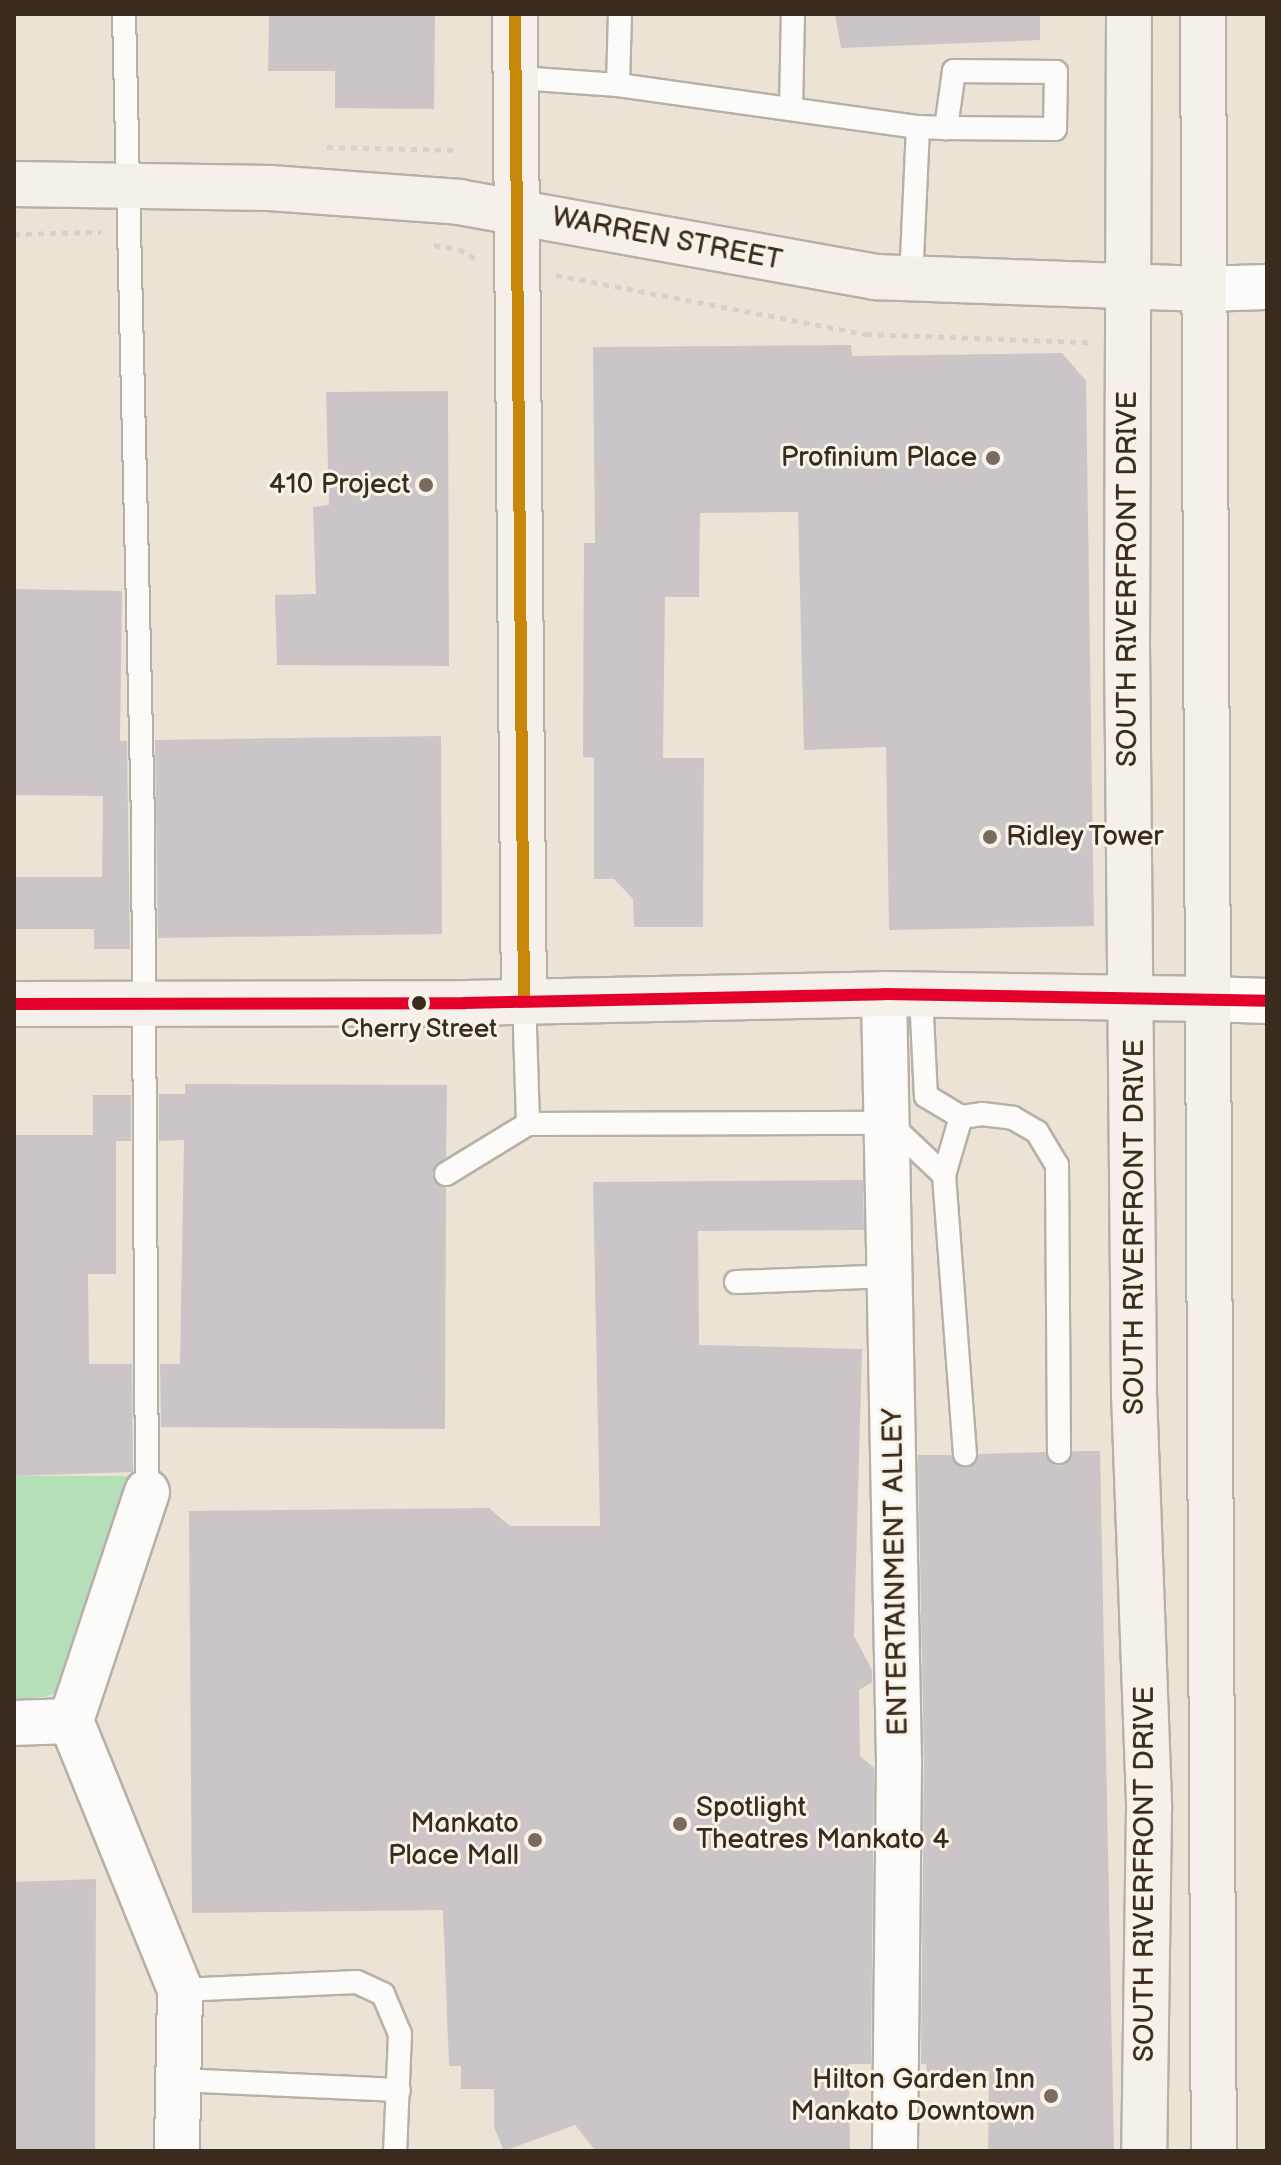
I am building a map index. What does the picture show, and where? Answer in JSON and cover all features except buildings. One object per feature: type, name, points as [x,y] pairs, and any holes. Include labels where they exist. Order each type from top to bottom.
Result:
[{"type":"main road","points":[[515,14],[521,212],[524,1000]]},
{"type":"main road","name":"SOUTH RIVERFRONT DRIVE","points":[[1129,14],[1134,1393],[1149,1809],[1144,2151]]},
{"type":"main road","points":[[1203,14],[1202,289],[1210,999],[1214,2151]]},
{"type":"main road","name":"WARREN STREET","points":[[14,184],[270,188],[459,202],[876,277],[1202,289]]},
{"type":"main road","points":[[14,1004],[902,994],[1210,999]]},
{"type":"street","points":[[1202,289],[1267,287]]},
{"type":"street","name":"ENTERTAINMENT ALLEY","points":[[895,2151],[899,1762],[889,1123],[902,994]]},
{"type":"street","points":[[1210,999],[1267,1001]]},
{"type":"street","points":[[147,1492],[71,1721],[180,1990],[177,2151]]},
{"type":"street","points":[[14,1723],[71,1721]]},
{"type":"lane","points":[[124,14],[125,187],[143,823],[147,1492]]},
{"type":"lane","points":[[618,85],[620,14]]},
{"type":"lane","points":[[791,108],[793,14]]},
{"type":"lane","points":[[519,78],[618,85],[918,127],[946,128],[1055,129],[1056,72],[954,71],[946,128]]},
{"type":"lane","points":[[911,279],[918,127]]},
{"type":"lane","points":[[902,994],[926,1096],[961,1117],[982,1114],[1013,1118],[1037,1132],[1057,1165],[1059,1452]]},
{"type":"lane","points":[[524,1000],[528,1124]]},
{"type":"lane","points":[[961,1117],[944,1175],[965,1454]]},
{"type":"lane","points":[[446,1174],[528,1124],[889,1123],[944,1175]]},
{"type":"lane","points":[[736,1282],[891,1276]]},
{"type":"lane","points":[[180,1990],[357,1982],[383,1994],[400,2034],[395,2151]]},
{"type":"lane","points":[[178,2080],[399,2090]]},
{"type":"path","points":[[14,234],[128,232]]},
{"type":"path","points":[[418,242],[459,249],[490,268],[573,277],[866,334],[1128,345]]},
{"type":"green space","points":[[14,1476],[142,1476],[60,1691],[45,1697],[14,1699]]},
{"type":"transit line","points":[[515,14],[524,1000]]},
{"type":"transit line","points":[[14,1004],[465,1003],[884,994],[1267,1001]]},
{"type":"place","name":"Profinium Place","points":[[993,458]]},
{"type":"place","name":"410 Project","points":[[426,485]]},
{"type":"place","name":"Ridley Tower","points":[[990,837]]},
{"type":"place","name":"Cherry Street","points":[[419,1003]]},
{"type":"place","name":"Spotlight Theatres Mankato 4","points":[[680,1824]]},
{"type":"place","name":"Mankato Place Mall","points":[[535,1840]]},
{"type":"place","name":"Hilton Garden Inn Mankato Downtown","points":[[1051,2096]]}]
